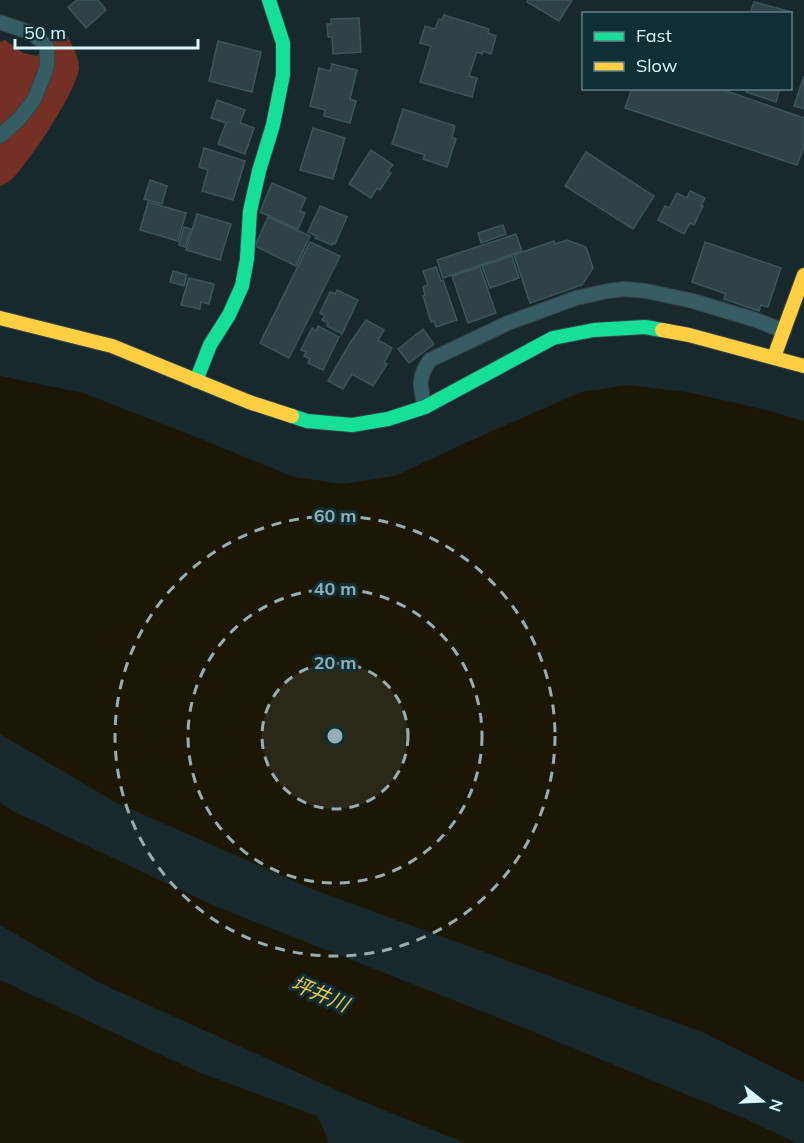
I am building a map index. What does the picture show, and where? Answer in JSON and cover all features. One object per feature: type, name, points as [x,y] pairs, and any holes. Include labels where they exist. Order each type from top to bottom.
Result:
[{"type":"street","points":[[196,381],[210,345],[229,315],[242,286],[247,259],[250,211],[273,125],[283,75],[283,43],[269,0]]},
{"type":"street","points":[[774,357],[804,275]]},
{"type":"street","points":[[0,318],[112,346],[249,402],[307,421],[352,425],[388,419],[425,407],[553,338],[594,330],[645,327],[688,335],[804,366]]},
{"type":"lane","points":[[0,22],[32,33],[47,46],[47,68],[34,100],[19,119],[0,136]]},
{"type":"lane","points":[[425,407],[420,387],[422,371],[430,360],[508,323],[576,298],[608,291],[624,289],[646,291],[693,301],[785,331]]},
{"type":"shaded area","points":[[56,28],[62,29],[71,42],[79,67],[77,77],[62,108],[29,158],[12,179],[0,186],[0,42],[5,40],[23,53],[37,56]]},
{"type":"water","points":[[0,376],[83,393],[294,477],[342,484],[395,476],[581,392],[628,385],[687,392],[804,421],[804,1083],[702,1032],[312,889],[115,802],[0,734]]},
{"type":"water","name":"坪井川","points":[[0,802],[11,810],[217,907],[519,1026],[746,1119],[796,1143],[465,1143],[347,1095],[100,983],[0,925]]},
{"type":"water","points":[[0,980],[198,1072],[317,1116],[328,1140],[327,1143],[0,1143]]},
{"type":"building","points":[[77,0],[98,0],[106,10],[86,28],[68,7]]},
{"type":"building","points":[[528,0],[572,0],[559,21],[527,2]]},
{"type":"building","points":[[754,2],[792,12],[751,12]]},
{"type":"building","points":[[444,15],[489,29],[488,33],[496,36],[491,54],[483,51],[482,54],[477,52],[469,76],[477,78],[472,97],[420,82],[431,46],[420,43],[425,26],[435,29],[439,19],[442,20]]},
{"type":"building","points":[[359,18],[361,52],[333,54],[332,37],[328,37],[327,24],[331,24],[331,19]]},
{"type":"building","points":[[218,41],[261,52],[252,92],[209,81]]},
{"type":"building","points":[[332,64],[357,70],[350,99],[356,101],[350,123],[324,116],[325,110],[310,106],[319,68],[330,71]]},
{"type":"building","points":[[804,76],[804,109],[794,106]]},
{"type":"building","points":[[631,90],[724,90],[804,118],[804,146],[797,165],[625,108]]},
{"type":"building","points":[[746,90],[779,90],[776,102],[746,92]]},
{"type":"building","points":[[217,100],[245,110],[240,123],[254,128],[245,154],[218,144],[226,123],[211,118]]},
{"type":"building","points":[[403,109],[455,126],[452,137],[456,139],[447,167],[423,159],[425,155],[392,144]]},
{"type":"building","points":[[313,128],[345,138],[333,179],[300,170]]},
{"type":"building","points":[[204,148],[245,161],[233,200],[202,191],[208,170],[199,167]]},
{"type":"building","points":[[371,150],[393,165],[388,171],[391,173],[380,190],[377,188],[371,198],[349,184]]},
{"type":"building","points":[[586,152],[654,196],[633,229],[565,186]]},
{"type":"building","points":[[150,180],[167,186],[162,204],[144,199]]},
{"type":"building","points":[[272,183],[306,198],[300,211],[305,213],[298,229],[260,212]]},
{"type":"building","points":[[690,191],[705,198],[694,225],[690,223],[684,234],[658,220],[665,206],[669,208],[677,193],[687,198]]},
{"type":"building","points":[[148,202],[186,213],[178,241],[140,230]]},
{"type":"building","points":[[320,206],[347,217],[335,244],[332,245],[315,238],[317,236],[308,232]]},
{"type":"building","points":[[197,214],[231,224],[220,260],[186,250]]},
{"type":"building","points":[[268,217],[310,236],[296,266],[255,246]]},
{"type":"building","points":[[503,225],[506,234],[481,243],[478,233]]},
{"type":"building","points":[[184,227],[191,229],[185,247],[179,245]]},
{"type":"building","points":[[516,234],[522,251],[443,278],[437,260]]},
{"type":"building","points":[[567,240],[586,247],[593,268],[582,285],[530,303],[514,255],[554,241],[555,244]]},
{"type":"building","points":[[310,242],[340,256],[289,358],[260,343]]},
{"type":"building","points":[[705,242],[781,268],[768,307],[761,305],[759,311],[724,299],[726,294],[692,282]]},
{"type":"building","points":[[512,256],[519,278],[490,288],[482,266]]},
{"type":"building","points":[[436,267],[457,320],[436,327],[434,321],[431,322],[423,296],[425,295],[423,287],[428,285],[423,271]]},
{"type":"building","points":[[480,267],[496,313],[468,323],[452,276]]},
{"type":"building","points":[[173,271],[187,275],[184,286],[170,282]]},
{"type":"building","points":[[189,278],[214,284],[209,304],[201,302],[200,309],[181,305]]},
{"type":"building","points":[[337,290],[358,300],[342,334],[327,326],[328,323],[322,320],[325,316],[320,313],[330,292],[335,294]]},
{"type":"building","points":[[366,320],[384,330],[378,340],[392,348],[384,363],[387,364],[373,386],[352,374],[343,389],[328,381]]},
{"type":"building","points":[[318,326],[339,337],[323,370],[308,363],[310,359],[304,356],[306,352],[301,350],[312,328],[316,331]]},
{"type":"building","points":[[423,329],[434,344],[409,363],[398,349]]},
{"type":"traffic: fast","points":[[196,381],[210,345],[229,315],[242,286],[247,259],[250,211],[273,125],[283,75],[283,43],[269,0]]},
{"type":"traffic: fast","points":[[292,416],[307,421],[352,425],[388,419],[425,407],[553,338],[594,330],[645,327],[662,330]]},
{"type":"traffic: slow","points":[[774,357],[804,275]]},
{"type":"traffic: slow","points":[[0,318],[112,346],[249,402],[292,416]]},
{"type":"traffic: slow","points":[[662,330],[804,366]]}]
